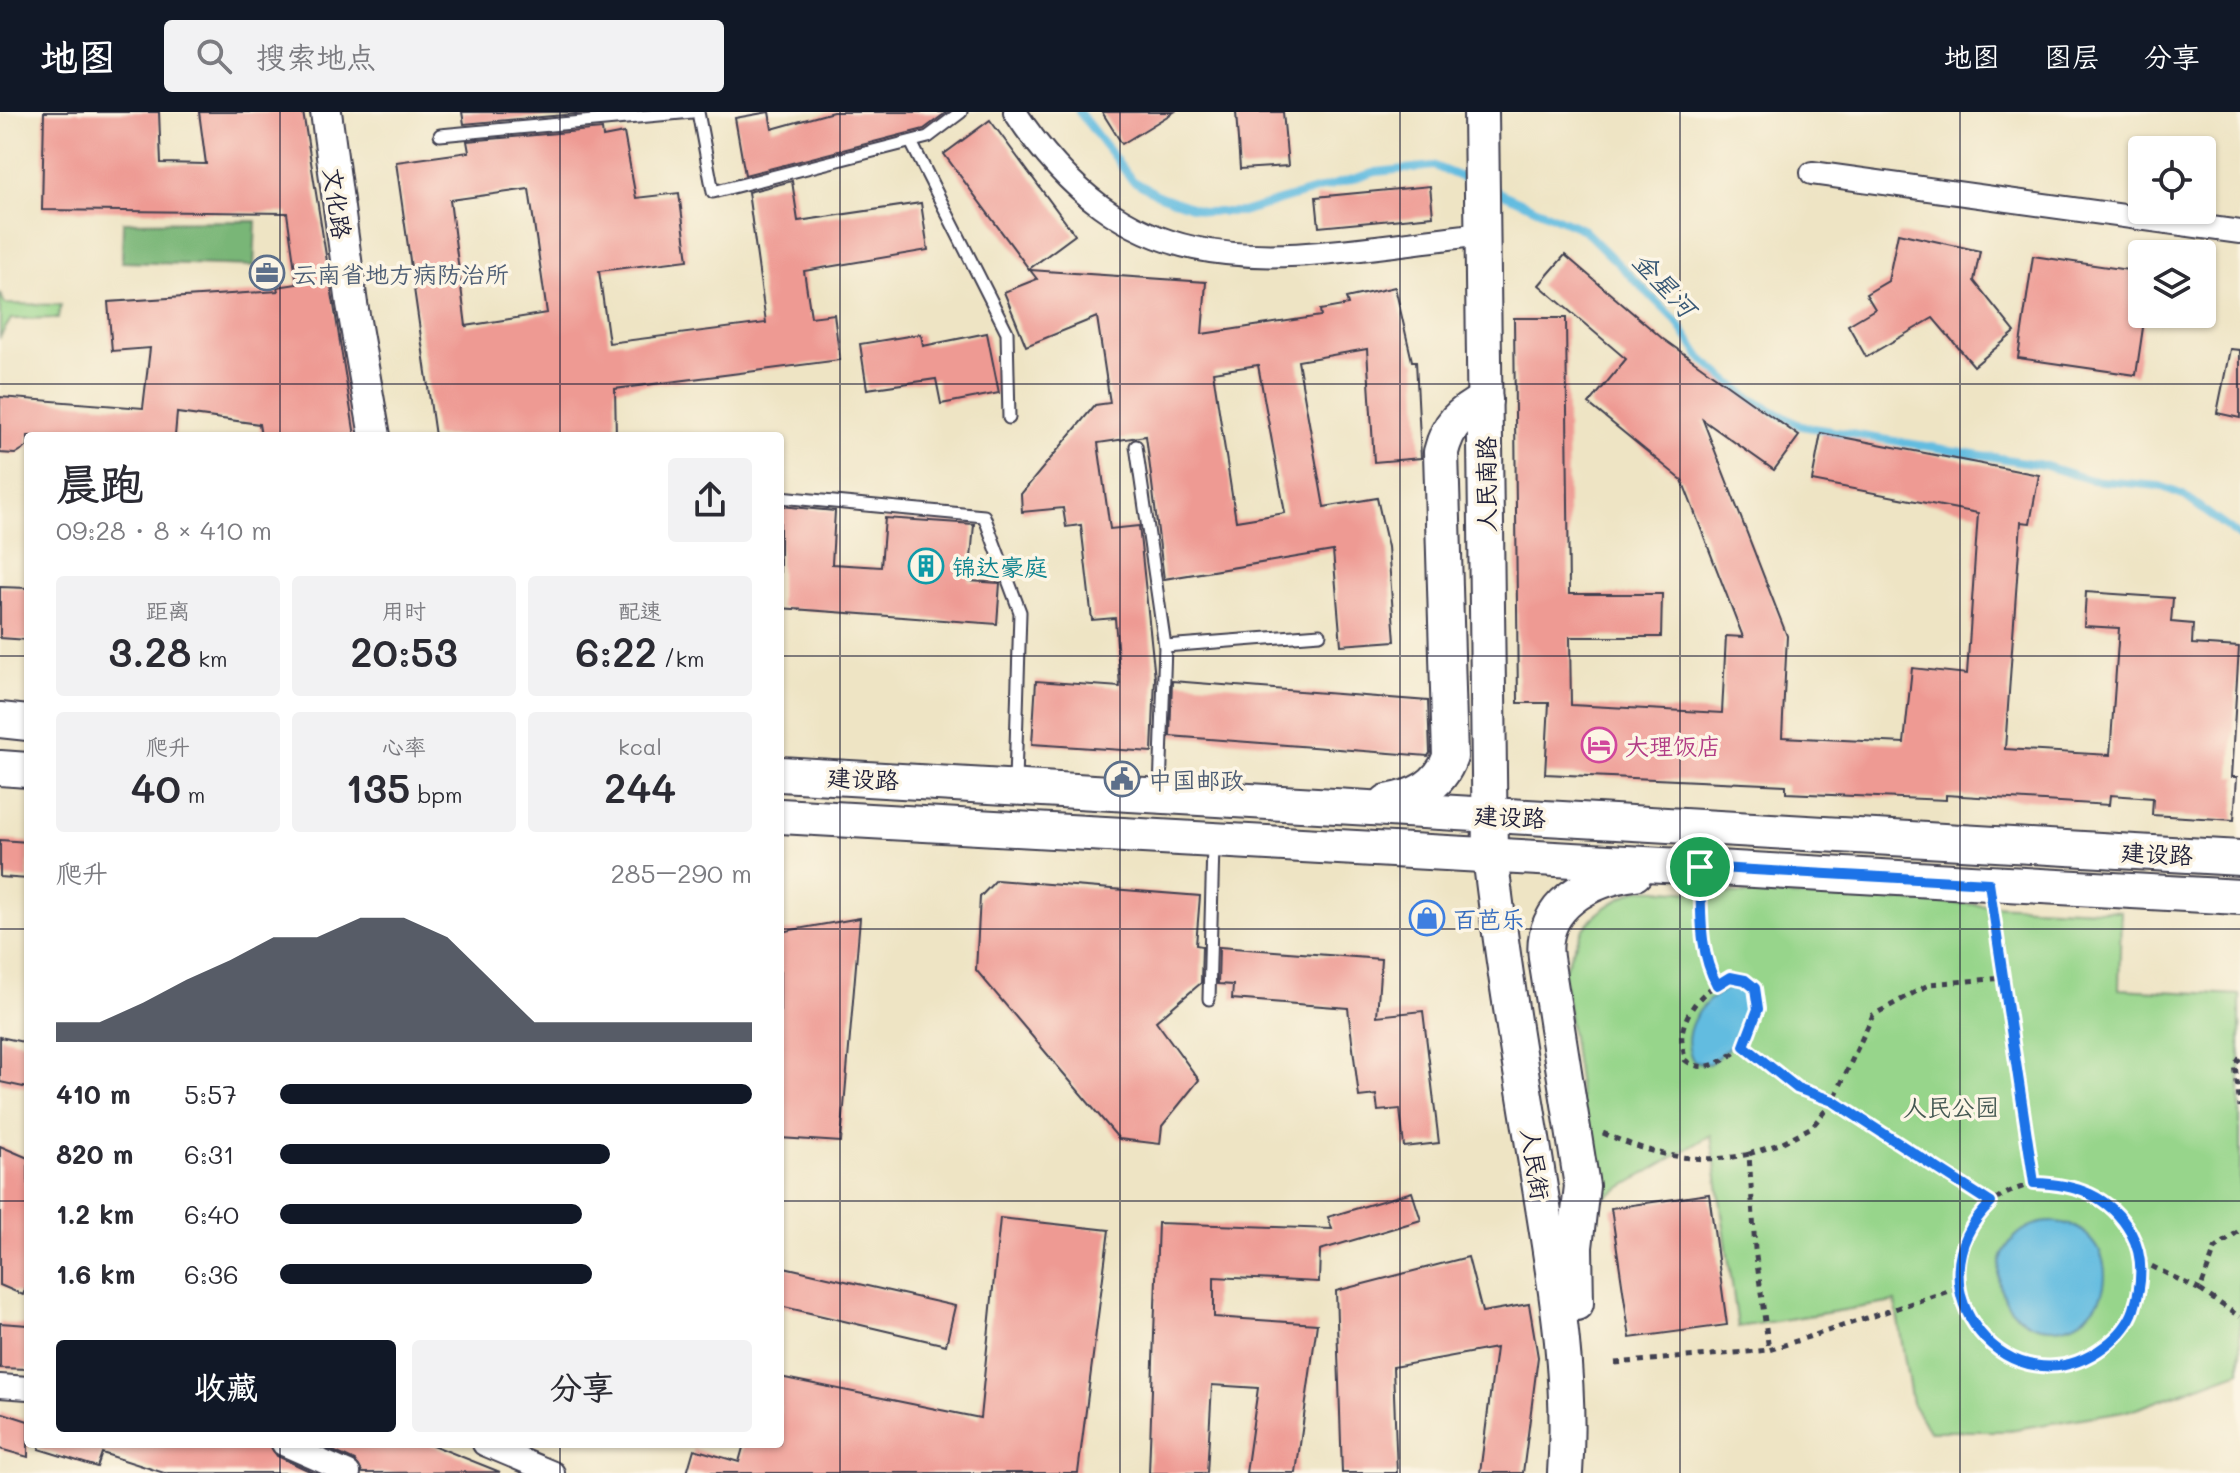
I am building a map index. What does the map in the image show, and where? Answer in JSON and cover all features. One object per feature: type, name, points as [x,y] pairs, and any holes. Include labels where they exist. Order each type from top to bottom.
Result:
[{"type":"main road","name":"人民南路","points":[[1481,112],[1487,814],[1490,855]]},
{"type":"main road","points":[[1360,807],[1420,793],[1439,778],[1448,761],[1451,744],[1441,452],[1448,429],[1456,418],[1485,400]]},
{"type":"main road","points":[[0,720],[24,723]]},
{"type":"main road","points":[[0,768],[24,770]]},
{"type":"main road","name":"建设路","points":[[784,774],[2240,858]]},
{"type":"main road","name":"建设路","points":[[784,816],[2240,897]]},
{"type":"main road","name":"人民街","points":[[1490,855],[1499,937],[1555,1282],[1567,1403],[1565,1473]]},
{"type":"main road","points":[[1567,1403],[1574,1357],[1575,1247],[1582,1186],[1546,958],[1546,937],[1554,916],[1564,903],[1596,882],[1617,875],[1692,867]]},
{"type":"street","name":"文化路","points":[[326,112],[352,304],[374,432]]},
{"type":"street","points":[[1015,112],[1054,165],[1102,209],[1134,229],[1185,247],[1273,255],[1483,219]]},
{"type":"street","points":[[1812,173],[2240,232]]},
{"type":"street","points":[[0,1386],[24,1388]]},
{"type":"street","points":[[292,1448],[349,1473]]},
{"type":"street","points":[[494,1448],[553,1473]]},
{"type":"lane","points":[[440,135],[695,112],[713,192],[928,137],[961,112]]},
{"type":"lane","points":[[911,142],[1007,332],[1009,418]]},
{"type":"lane","points":[[1136,446],[1165,646],[1160,795]]},
{"type":"lane","points":[[784,497],[984,516],[1020,612],[1015,787]]},
{"type":"lane","points":[[1165,646],[1320,634]]},
{"type":"lane","points":[[1209,999],[1213,840]]},
{"type":"path","points":[[1692,867],[1702,948],[1717,985]]},
{"type":"path","points":[[1989,883],[2034,1183]]},
{"type":"path","points":[[1730,977],[1745,980],[1755,988],[1758,1009],[1744,1046],[1709,1067],[1693,1066],[1685,1060],[1682,1034],[1690,1012],[1707,991],[1717,985],[1730,977]]},
{"type":"path","points":[[1593,1128],[1665,1156],[1707,1160],[1749,1154],[1779,1144],[1812,1127],[1833,1101],[1873,1015],[1930,984],[2003,978]]},
{"type":"path","points":[[1744,1046],[1797,1088],[1833,1101],[1991,1203]]},
{"type":"path","points":[[2240,1058],[2235,1065],[2240,1107]]},
{"type":"path","points":[[1749,1154],[1755,1249],[1769,1350]]},
{"type":"path","points":[[2034,1183],[2064,1184],[2091,1193],[2115,1210],[2132,1234],[2141,1261],[2140,1289],[2132,1316],[2104,1347],[2093,1355],[2067,1364],[2038,1365],[2009,1357],[1985,1340],[1967,1316],[1958,1288],[1958,1262],[1964,1238],[1991,1203],[2013,1190],[2034,1183]]},
{"type":"path","points":[[2200,1290],[2215,1249],[2240,1230]]},
{"type":"path","points":[[2141,1261],[2200,1290],[2240,1317]]},
{"type":"path","points":[[1615,1363],[1769,1350],[1958,1288]]},
{"type":"green space","points":[[256,221],[254,266],[122,262],[123,222]]},
{"type":"green space","points":[[0,293],[5,304],[61,305],[58,318],[11,319],[0,337]]},
{"type":"green space","name":"人民公园","points":[[1638,889],[2121,911],[2119,989],[2240,995],[2240,1371],[2136,1409],[2004,1431],[1929,1431],[1912,1403],[1895,1302],[1738,1327],[1711,1135],[1595,1203],[1563,972],[1590,921],[1608,906]]},
{"type":"water","points":[[1740,985],[1750,989],[1749,1013],[1741,1032],[1709,1064],[1694,1062],[1688,1037],[1698,1013],[1717,994]]},
{"type":"water","points":[[2052,1222],[2072,1226],[2089,1238],[2101,1255],[2105,1275],[2101,1295],[2089,1312],[2072,1324],[2052,1328],[2032,1324],[2015,1312],[2003,1295],[1999,1275],[2003,1255],[2015,1238],[2032,1226]]},
{"type":"building","points":[[44,112],[159,112],[161,163],[206,164],[199,112],[303,112],[354,432],[260,432],[259,424],[177,413],[175,432],[24,432],[24,448],[15,454],[0,453],[0,397],[143,408],[150,348],[112,351],[108,302],[278,291],[277,287],[297,284],[287,213],[42,210]]},
{"type":"building","points":[[462,112],[598,112],[464,124]]},
{"type":"building","points":[[769,112],[772,129],[833,112],[947,112],[924,129],[745,175],[735,118]]},
{"type":"building","points":[[1102,112],[1174,112],[1122,144]]},
{"type":"building","points":[[1236,112],[1283,112],[1288,166],[1240,169]]},
{"type":"building","points":[[990,120],[1075,235],[1029,269],[944,154]]},
{"type":"building","points":[[602,129],[603,137],[624,133],[636,198],[679,193],[688,260],[599,271],[609,343],[766,323],[748,192],[792,181],[798,221],[921,203],[928,250],[804,271],[811,317],[834,314],[840,360],[615,389],[616,432],[434,432],[396,162],[469,152],[467,141]],"holes":[[[529,189],[547,313],[466,326],[450,200]]]},
{"type":"building","points":[[1430,186],[1433,216],[1319,227],[1316,197]]},
{"type":"building","points":[[1898,233],[1980,251],[1974,281],[2015,332],[1974,366],[1933,318],[1866,357],[1848,325],[1875,309],[1866,294],[1888,281]]},
{"type":"building","points":[[1565,255],[1663,339],[1799,436],[1774,470],[1703,420],[1787,636],[1782,737],[1904,743],[1912,668],[1967,674],[1978,513],[1812,481],[1821,433],[2039,475],[2030,523],[2021,522],[2005,749],[2110,755],[2119,628],[2084,626],[2086,592],[2173,598],[2171,622],[2193,624],[2192,644],[2239,647],[2231,777],[2237,777],[2234,820],[2152,815],[2153,798],[2110,795],[2109,805],[1946,795],[1946,800],[1786,793],[1786,785],[1545,774],[1549,703],[1518,703],[1514,318],[1566,318],[1569,594],[1662,594],[1661,637],[1570,637],[1571,705],[1722,713],[1726,636],[1743,637],[1682,480],[1589,404],[1626,359],[1539,285]]},
{"type":"building","points":[[2033,256],[2128,270],[2128,328],[2143,328],[2136,375],[2018,358]]},
{"type":"building","points":[[1030,270],[1206,282],[1202,334],[1321,316],[1320,310],[1348,305],[1346,298],[1395,287],[1412,361],[1416,361],[1421,458],[1374,462],[1367,349],[1298,361],[1324,507],[1377,498],[1388,547],[1395,641],[1341,645],[1333,551],[1164,579],[1146,436],[1098,443],[1110,529],[1139,526],[1155,678],[1152,752],[1032,744],[1036,681],[1120,687],[1115,618],[1092,620],[1081,525],[1066,527],[1063,508],[1022,512],[1021,494],[1095,405],[1110,403],[1097,317],[1026,346],[1004,292],[1037,279]],"holes":[[[1258,365],[1285,513],[1236,521],[1213,372]]]},
{"type":"building","points":[[987,333],[999,393],[941,404],[936,379],[867,389],[860,344],[921,334],[923,346]]},
{"type":"building","points":[[2230,349],[2240,350],[2240,418],[2217,413]]},
{"type":"building","name":"锦达豪庭","points":[[784,506],[835,511],[832,564],[881,567],[885,518],[974,524],[969,581],[1000,583],[997,624],[784,608]]},
{"type":"building","points":[[0,587],[24,588],[24,640],[0,638]]},
{"type":"building","points":[[1172,681],[1428,701],[1430,753],[1428,756],[1170,736]]},
{"type":"building","points":[[0,840],[24,842],[24,879],[0,877]]},
{"type":"building","points":[[996,880],[1200,896],[1196,945],[1202,946],[1201,983],[1156,1021],[1199,1080],[1162,1126],[1160,1144],[1119,1139],[976,970],[980,897]]},
{"type":"building","points":[[860,918],[841,1142],[784,1138],[784,931]]},
{"type":"building","points":[[1219,947],[1381,959],[1377,1016],[1423,1011],[1439,1143],[1404,1147],[1400,1109],[1378,1111],[1376,1095],[1359,1097],[1348,1008],[1232,999],[1233,985],[1218,984]]},
{"type":"building","points":[[0,1037],[24,1042],[24,1087],[0,1082]]},
{"type":"building","points":[[0,1146],[24,1156],[24,1292],[23,1295],[0,1285]]},
{"type":"building","points":[[1412,1192],[1421,1220],[1320,1250],[1319,1282],[1214,1277],[1214,1317],[1317,1324],[1296,1473],[1246,1473],[1258,1388],[1212,1385],[1207,1473],[1149,1473],[1158,1223],[1332,1229],[1328,1217]]},
{"type":"building","points":[[1709,1194],[1727,1325],[1630,1338],[1611,1208]]},
{"type":"building","points":[[1000,1218],[1109,1230],[1078,1473],[687,1473],[694,1449],[739,1462],[743,1448],[784,1448],[784,1378],[980,1418]]},
{"type":"building","points":[[1468,1257],[1482,1312],[1529,1304],[1538,1357],[1523,1473],[1480,1473],[1496,1348],[1393,1367],[1397,1473],[1342,1473],[1336,1291]]},
{"type":"building","points":[[784,1267],[955,1306],[946,1345],[784,1307]]},
{"type":"building","points":[[0,1323],[24,1325],[24,1369],[0,1368]]},
{"type":"building","points":[[0,1412],[24,1420],[24,1448],[28,1448],[28,1457],[0,1449]]},
{"type":"building","points":[[272,1448],[277,1456],[314,1473],[164,1473],[102,1453],[97,1467],[39,1449]]},
{"type":"building","points":[[327,1448],[440,1448],[500,1472],[363,1473],[355,1461]]},
{"type":"waterway","name":"金星河","points":[[1079,112],[1132,180],[1160,196],[1205,212],[1242,212],[1376,172],[1434,166],[1473,182]]},
{"type":"waterway","name":"金星河","points":[[1489,188],[1584,230],[1677,322],[1702,359],[1748,397],[1801,426],[2043,465],[2091,480],[2160,486],[2183,495],[2240,537]]},
{"type":"place","name":"云南省地方病防治所","points":[[267,273]]},
{"type":"place","name":"锦达豪庭","points":[[926,566]]},
{"type":"place","name":"大理饭店","points":[[1599,745]]},
{"type":"place","name":"中国邮政","points":[[1122,779]]},
{"type":"place","name":"百芭乐","points":[[1427,918]]},
{"type":"route","points":[[1700,867],[1989,883],[2034,1183],[2064,1184],[2091,1193],[2115,1210],[2132,1234],[2141,1261],[2140,1289],[2132,1316],[2116,1338],[2093,1355],[2067,1364],[2038,1365],[2009,1357],[1985,1340],[1967,1316],[1958,1288],[1958,1262],[1964,1238],[1991,1203],[1833,1101],[1797,1088],[1744,1046],[1758,1009],[1755,988],[1745,980],[1730,977],[1717,985],[1709,970],[1702,948],[1700,867]]}]
